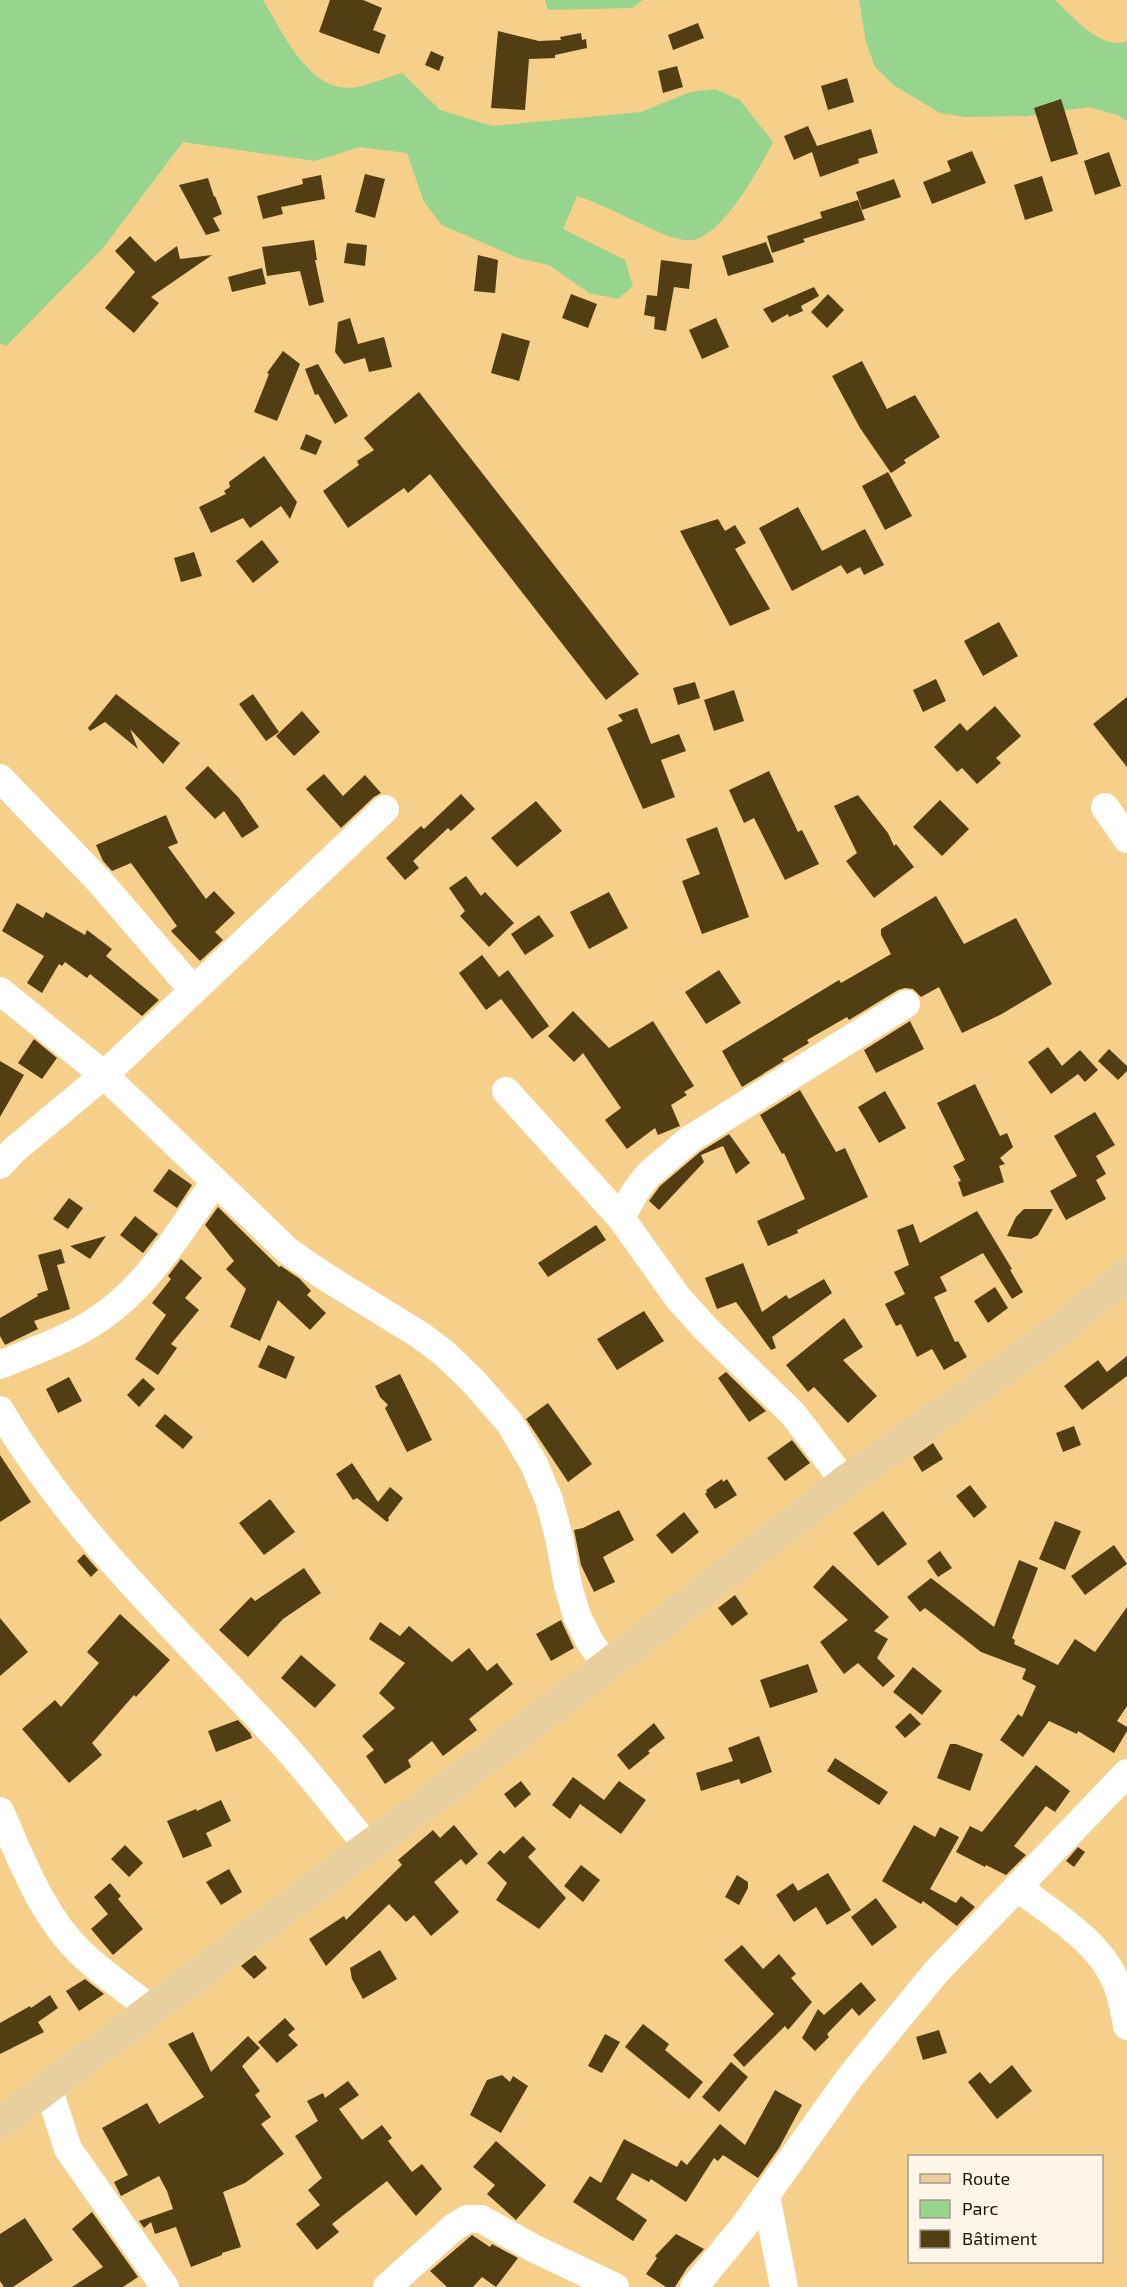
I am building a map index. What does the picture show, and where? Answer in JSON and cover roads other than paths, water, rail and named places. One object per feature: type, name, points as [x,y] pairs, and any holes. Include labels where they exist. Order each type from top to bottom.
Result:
[{"type":"main road","points":[[0,2122],[368,1847],[845,1482],[1053,1335],[1127,1274]]},
{"type":"street","points":[[0,778],[101,883],[193,990]]},
{"type":"street","points":[[1105,807],[1127,840]]},
{"type":"street","points":[[5,1152],[104,1075],[385,809]]},
{"type":"street","points":[[0,991],[104,1075],[288,1251],[420,1335],[444,1353],[474,1382],[509,1422],[534,1464],[549,1500],[577,1616],[590,1642],[606,1665]]},
{"type":"street","points":[[621,1218],[635,1192],[648,1175],[690,1139],[906,1004]]},
{"type":"street","points":[[506,1091],[621,1218],[678,1298],[706,1329],[793,1414],[845,1482]]},
{"type":"street","points":[[0,1365],[100,1319],[127,1297],[159,1260],[215,1182]]},
{"type":"street","points":[[0,1410],[21,1445],[116,1567],[274,1734],[368,1847]]},
{"type":"street","points":[[694,2287],[744,2226],[850,2077],[936,1972],[1127,1773]]},
{"type":"street","points":[[0,1811],[35,1890],[61,1930],[82,1954],[151,2009]]},
{"type":"street","points":[[1017,1887],[1082,1936],[1097,1952],[1120,1992],[1127,2026]]},
{"type":"street","points":[[48,2086],[68,2149],[165,2287]]},
{"type":"street","points":[[766,2196],[784,2287]]},
{"type":"street","points":[[387,2287],[454,2227],[468,2219],[481,2219],[535,2249],[615,2287]]}]
